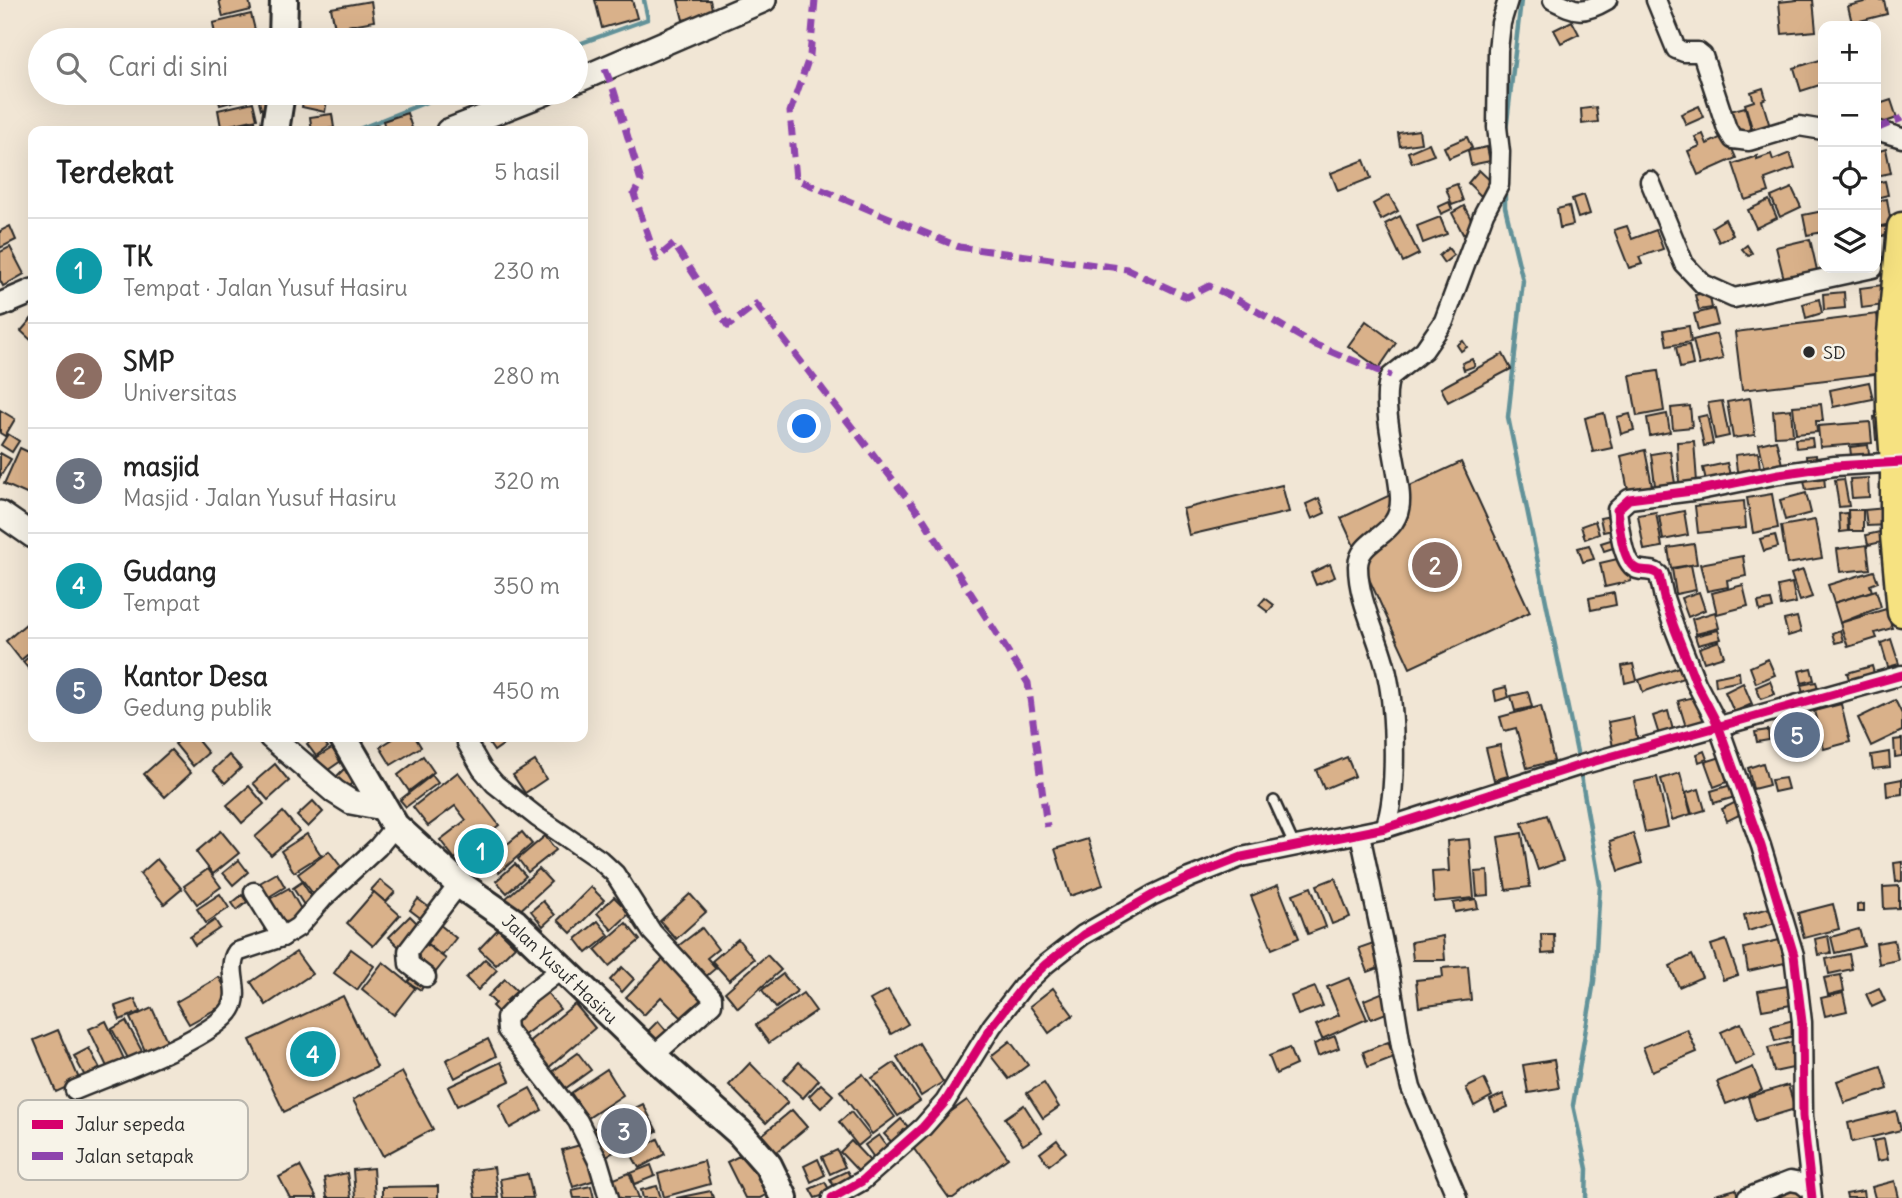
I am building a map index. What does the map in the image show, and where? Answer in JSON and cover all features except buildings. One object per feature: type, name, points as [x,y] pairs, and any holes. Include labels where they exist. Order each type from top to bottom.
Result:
[{"type":"main road","points":[[283,28],[284,0]]},
{"type":"main road","points":[[276,126],[279,105]]},
{"type":"main road","points":[[1902,228],[1883,266],[1896,355],[1891,409],[1899,462],[1895,535],[1902,612]]},
{"type":"main road","name":"Jalan Yusuf Hasiru","points":[[345,742],[389,817],[458,884],[515,923],[653,1056],[740,1133],[760,1154],[784,1198]]},
{"type":"street","points":[[588,75],[764,0]]},
{"type":"street","points":[[1385,828],[1391,813],[1393,718],[1387,674],[1359,584],[1359,558],[1367,547],[1394,523],[1401,505],[1387,402],[1388,382],[1391,376],[1424,350],[1444,321],[1484,213],[1499,185],[1498,50],[1508,0]]},
{"type":"street","points":[[1553,0],[1569,9],[1589,10],[1607,0]]},
{"type":"street","points":[[1656,0],[1676,49],[1698,52],[1703,56],[1727,129],[1733,139],[1749,141],[1800,127],[1818,129]]},
{"type":"street","points":[[461,126],[514,105]]},
{"type":"street","points":[[1881,132],[1902,138]]},
{"type":"street","points":[[1650,181],[1684,264],[1703,284],[1734,298],[1883,266]]},
{"type":"street","points":[[0,305],[28,293]]},
{"type":"street","points":[[1811,1194],[1803,1116],[1802,1022],[1794,955],[1761,846],[1718,725],[1696,683],[1664,598],[1659,575],[1652,570],[1637,569],[1629,562],[1617,510],[1629,499],[1700,490],[1835,466],[1899,462]]},
{"type":"street","points":[[0,513],[28,533]]},
{"type":"street","points":[[832,1198],[862,1181],[923,1127],[945,1102],[992,1026],[1023,986],[1070,943],[1153,895],[1242,857],[1385,828],[1581,765],[1902,675]]},
{"type":"street","points":[[75,1090],[166,1053],[212,1027],[231,1010],[234,1001],[232,962],[237,952],[282,937],[298,927],[323,898],[378,847],[389,817],[351,802],[335,792],[277,742]]},
{"type":"street","points":[[468,742],[488,776],[537,817],[600,860],[615,874],[652,932],[712,997],[712,1004],[653,1056]]},
{"type":"street","points":[[1360,834],[1411,1087],[1457,1198]]},
{"type":"street","points":[[426,977],[409,964],[408,951],[458,884]]},
{"type":"street","points":[[254,892],[282,937]]},
{"type":"street","points":[[563,968],[528,995],[506,1018],[507,1030],[579,1121],[598,1161],[609,1198]]},
{"type":"street","points":[[1748,1198],[1790,1181],[1801,1183],[1811,1194]]},
{"type":"lane","points":[[1274,801],[1293,845]]},
{"type":"waterway","points":[[588,41],[648,19],[644,0]]},
{"type":"waterway","points":[[1506,131],[1521,0]]},
{"type":"waterway","points":[[366,126],[419,105]]},
{"type":"waterway","points":[[1505,189],[1505,207],[1523,281],[1508,417],[1579,762]]},
{"type":"waterway","points":[[1580,770],[1600,885],[1594,981],[1573,1105],[1587,1169],[1586,1198]]},
{"type":"marked path","points":[[815,0],[810,55],[790,112],[796,179],[959,247],[1127,269],[1187,297],[1209,286],[1311,343],[1391,376]]},
{"type":"marked path","points":[[605,69],[641,181],[634,194],[656,259],[674,244],[728,326],[756,304],[922,517],[1028,683],[1047,827]]},
{"type":"marked path","points":[[1881,127],[1902,118]]},
{"type":"cycle path","points":[[1812,1198],[1803,1116],[1802,1022],[1794,955],[1761,846],[1718,725],[1696,683],[1674,627],[1659,575],[1637,569],[1628,560],[1617,510],[1629,499],[1700,490],[1835,466],[1902,462]]},
{"type":"cycle path","points":[[832,1198],[862,1181],[923,1127],[945,1102],[992,1026],[1023,986],[1046,964],[1083,935],[1153,895],[1242,857],[1385,828],[1581,765],[1902,675]]},
{"type":"place","name":"SD","points":[[1809,352]]},
{"type":"place","name":"SMP","points":[[1435,565]]},
{"type":"place","name":"Kantor Desa","points":[[1797,735]]},
{"type":"place","name":"TK","points":[[481,851]]},
{"type":"place","name":"Gudang","points":[[313,1054]]},
{"type":"place","name":"masjid","points":[[624,1131]]}]
